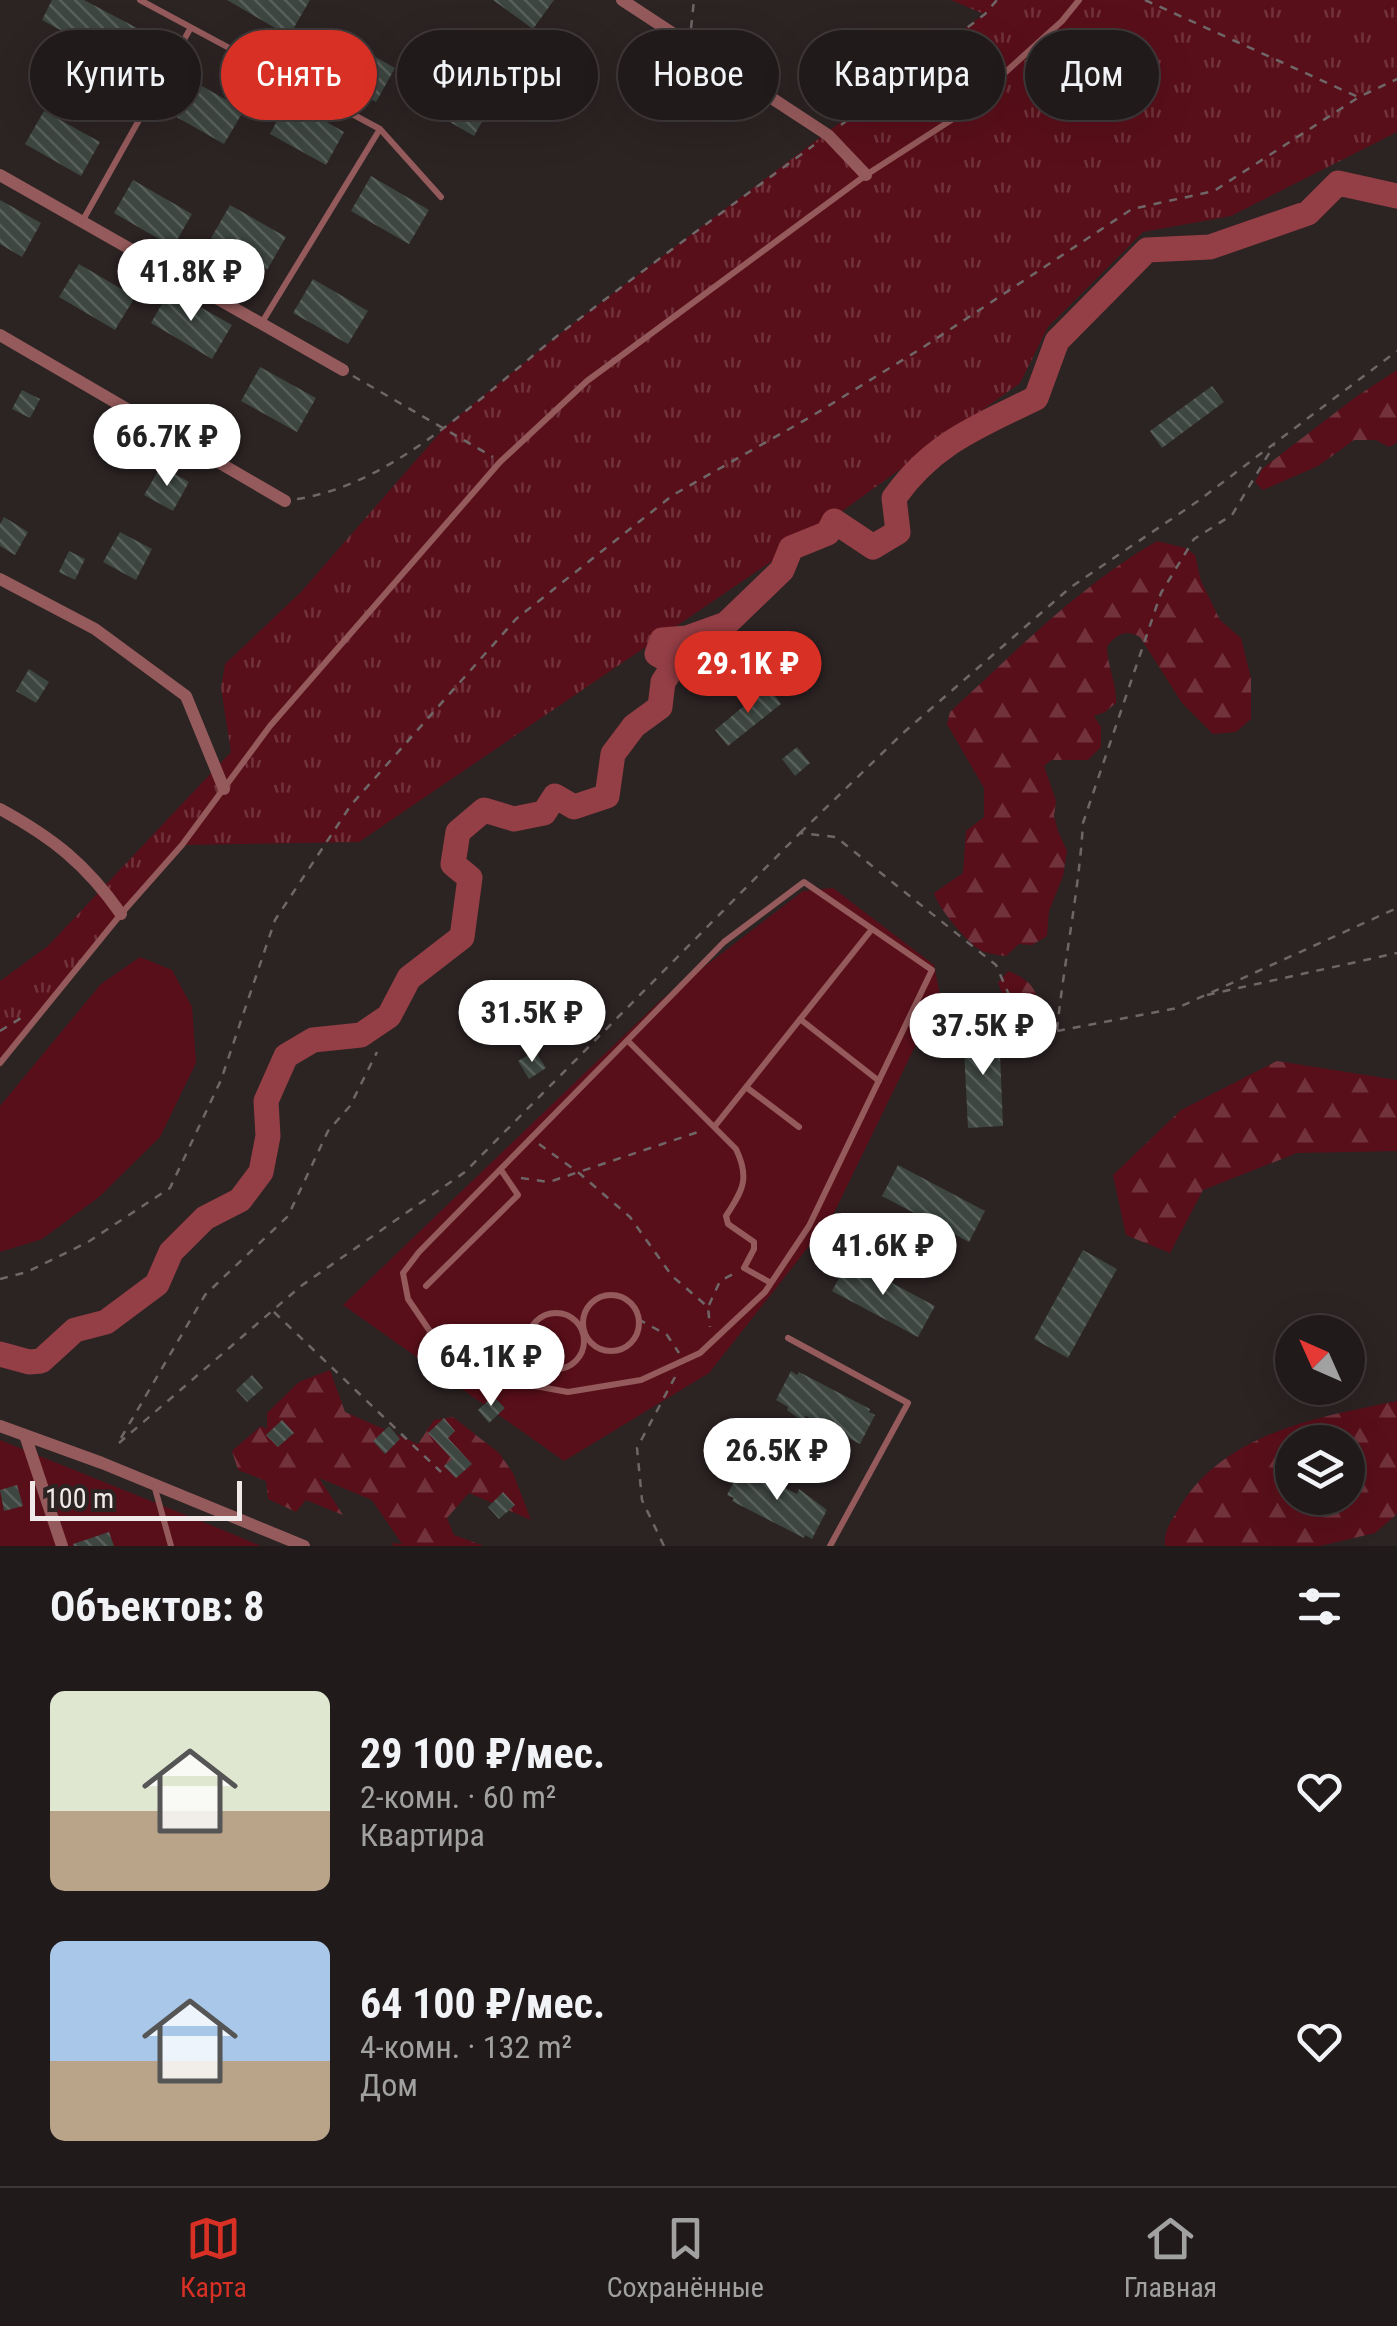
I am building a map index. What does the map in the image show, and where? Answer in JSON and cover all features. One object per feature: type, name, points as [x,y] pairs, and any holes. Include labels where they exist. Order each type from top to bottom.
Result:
[{"type":"street","points":[[622,0],[668,30]]},
{"type":"street","points":[[779,103],[828,135],[866,175]]},
{"type":"street","points":[[0,175],[342,370]]},
{"type":"street","points":[[0,336],[285,501]]},
{"type":"street","points":[[0,579],[94,628],[186,696],[224,789]]},
{"type":"street","points":[[0,809],[40,831],[95,876],[121,914]]},
{"type":"street","points":[[0,1426],[102,1463],[304,1546]]},
{"type":"street","points":[[25,1435],[62,1546]]},
{"type":"lane","points":[[140,0],[380,129],[441,197]]},
{"type":"lane","points":[[0,1063],[182,844],[270,726],[500,462],[587,381],[866,175],[956,117],[1062,21],[1079,0]]},
{"type":"lane","points":[[83,220],[190,29]]},
{"type":"lane","points":[[261,324],[380,129]]},
{"type":"lane","points":[[804,882],[932,970],[809,1226],[771,1283],[711,1343],[700,1353],[642,1380],[568,1392],[502,1380],[440,1346],[408,1299],[404,1273],[419,1252],[628,1040],[724,942],[804,882]]},
{"type":"lane","points":[[715,1126],[872,929]]},
{"type":"lane","points":[[800,1019],[879,1081]]},
{"type":"lane","points":[[628,1040],[736,1149],[744,1166],[743,1185],[726,1216],[728,1224],[754,1242],[744,1268],[771,1283]]},
{"type":"lane","points":[[746,1087],[799,1127]]},
{"type":"lane","points":[[426,1286],[518,1196],[501,1170]]},
{"type":"lane","points":[[638,1319],[633,1305],[624,1298],[602,1296],[585,1311],[584,1333],[581,1354],[566,1368],[545,1368],[530,1352],[530,1329],[547,1315],[569,1316],[584,1333],[600,1350],[621,1350],[636,1336],[638,1319]]},
{"type":"lane","points":[[788,1338],[908,1403],[830,1546]]},
{"type":"lane","points":[[154,1484],[171,1546]]},
{"type":"path","points":[[691,30],[694,0]]},
{"type":"path","points":[[285,501],[328,495],[362,480],[445,427],[566,329],[828,135],[997,0]]},
{"type":"path","points":[[1146,0],[1359,97]]},
{"type":"path","points":[[0,1279],[27,1272],[88,1242],[170,1188],[221,1080],[275,920],[351,805],[516,619],[673,495],[922,348],[1132,209],[1214,191],[1359,97],[1397,79]]},
{"type":"path","points":[[102,1463],[119,1443],[301,1286],[466,1172],[903,732],[1071,587],[1198,501],[1397,351]]},
{"type":"path","points":[[342,370],[500,462]]},
{"type":"path","points":[[1056,1031],[1083,824],[1161,592],[1194,539],[1232,515],[1275,443]]},
{"type":"path","points":[[800,834],[836,837],[996,966],[1017,1013],[1045,1015],[1056,1031]]},
{"type":"path","points":[[1056,1031],[1177,1008],[1397,908]]},
{"type":"path","points":[[1201,997],[1397,953]]},
{"type":"path","points":[[119,1443],[205,1296],[288,1216],[328,1131],[350,1106],[378,1052]]},
{"type":"path","points":[[501,1170],[549,1182],[715,1126]]},
{"type":"path","points":[[532,1139],[630,1217],[672,1276],[708,1306]]},
{"type":"path","points":[[711,1343],[708,1306],[720,1281],[744,1268]]},
{"type":"path","points":[[272,1311],[441,1472]]},
{"type":"path","points":[[638,1319],[667,1335],[684,1360],[637,1448],[642,1500],[664,1546]]},
{"type":"green space","points":[[951,0],[1397,0],[1397,132],[1231,216],[1143,232],[1048,327],[1020,383],[791,548],[359,842],[182,845],[0,1063],[0,981],[48,946],[231,752],[221,688],[225,664],[301,592],[445,427],[566,329],[843,120],[1005,120],[1005,30],[963,30],[984,14]]},
{"type":"green space","points":[[1397,370],[1397,443],[1389,447],[1376,440],[1354,440],[1318,466],[1263,490],[1255,482],[1262,469]]},
{"type":"green space","points":[[1157,541],[1185,548],[1195,555],[1201,581],[1220,620],[1241,638],[1251,678],[1251,719],[1236,732],[1213,734],[1182,703],[1140,637],[1126,633],[1115,638],[1107,646],[1116,703],[1094,716],[1101,727],[1101,747],[1088,760],[1051,760],[1044,766],[1056,801],[1058,831],[1067,851],[1063,876],[1049,911],[1047,936],[1032,945],[1019,944],[1006,956],[982,951],[954,925],[934,893],[963,873],[966,831],[984,817],[984,788],[947,724],[950,712],[1075,599]]},
{"type":"green space","points":[[833,888],[934,965],[940,995],[832,1217],[709,1373],[564,1461],[343,1305],[661,1000],[803,891]]},
{"type":"green space","points":[[140,957],[172,970],[192,1007],[196,1063],[160,1137],[99,1197],[42,1239],[0,1252],[0,1106],[101,984]]},
{"type":"green space","points":[[1008,971],[1028,983],[1039,1003],[1034,1012],[1021,1020],[1011,1016],[998,983]]},
{"type":"green space","points":[[1277,1061],[1397,1080],[1397,1151],[1297,1153],[1203,1190],[1170,1253],[1126,1235],[1113,1175],[1181,1110]]},
{"type":"green space","points":[[330,1370],[345,1412],[418,1444],[434,1420],[453,1417],[499,1453],[513,1473],[531,1520],[469,1493],[447,1518],[454,1535],[484,1546],[394,1546],[391,1543],[402,1544],[372,1500],[319,1478],[343,1515],[306,1500],[296,1512],[268,1499],[266,1481],[238,1470],[232,1451],[261,1426],[267,1429],[267,1413],[299,1382]]},
{"type":"green space","points":[[1397,1401],[1397,1514],[1375,1533],[1320,1546],[1165,1546],[1167,1530],[1200,1480],[1223,1460],[1275,1433],[1275,1515],[1365,1515],[1365,1425],[1298,1425]]},
{"type":"green space","points":[[0,1440],[235,1535],[261,1546],[0,1546]]},
{"type":"building","points":[[52,0],[84,0],[139,29],[60,30],[42,20]]},
{"type":"building","points":[[227,0],[310,0],[292,30],[279,30]]},
{"type":"building","points":[[493,0],[554,0],[533,29]]},
{"type":"building","points":[[377,58],[395,68],[377,100]]},
{"type":"building","points":[[201,86],[221,97],[221,120],[238,120],[224,144],[182,120],[201,120]]},
{"type":"building","points":[[39,120],[60,120],[100,142],[81,176],[25,144]]},
{"type":"building","points":[[277,120],[323,120],[344,132],[326,165],[270,134]]},
{"type":"building","points":[[446,120],[483,120],[474,136]]},
{"type":"building","points":[[371,176],[429,210],[409,244],[351,211]]},
{"type":"building","points":[[133,180],[192,214],[173,247],[114,213]]},
{"type":"building","points":[[0,200],[41,223],[22,257],[0,244]]},
{"type":"building","points":[[230,205],[286,237],[267,270],[211,238]]},
{"type":"building","points":[[79,264],[135,297],[115,330],[59,297]]},
{"type":"building","points":[[313,279],[368,311],[348,344],[293,313]]},
{"type":"building","points":[[170,290],[232,325],[212,359],[151,323]]},
{"type":"building","points":[[260,367],[316,398],[297,432],[241,401]]},
{"type":"building","points":[[1212,386],[1224,402],[1162,448],[1150,431]]},
{"type":"building","points":[[22,390],[40,399],[30,418],[12,409]]},
{"type":"building","points":[[161,466],[189,482],[173,511],[144,495]]},
{"type":"building","points":[[4,517],[28,532],[15,555],[0,546],[0,524]]},
{"type":"building","points":[[120,532],[152,549],[136,580],[103,562]]},
{"type":"building","points":[[69,551],[85,559],[75,580],[59,572]]},
{"type":"building","points":[[29,669],[49,682],[36,703],[16,691]]},
{"type":"building","points":[[768,686],[781,704],[728,746],[715,730]]},
{"type":"building","points":[[797,747],[810,763],[795,776],[782,759]]},
{"type":"building","points":[[999,1029],[1003,1126],[968,1128],[963,1030]]},
{"type":"building","points":[[535,1051],[546,1068],[529,1079],[518,1061]]},
{"type":"building","points":[[898,1165],[985,1211],[969,1242],[882,1196]]},
{"type":"building","points":[[1083,1250],[1117,1269],[1068,1358],[1034,1339]]},
{"type":"building","points":[[849,1260],[935,1306],[918,1337],[832,1291]]},
{"type":"building","points":[[791,1371],[870,1409],[875,1415],[860,1444],[847,1437],[845,1442],[806,1416],[803,1421],[776,1400]]},
{"type":"building","points":[[252,1375],[263,1388],[247,1402],[236,1390]]},
{"type":"building","points":[[493,1396],[505,1408],[489,1423],[478,1410]]},
{"type":"building","points":[[444,1418],[455,1431],[448,1438],[472,1464],[456,1478],[444,1466],[452,1459],[428,1433]]},
{"type":"building","points":[[282,1420],[294,1433],[278,1447],[266,1435]]},
{"type":"building","points":[[389,1426],[400,1439],[385,1454],[373,1441]]},
{"type":"building","points":[[742,1466],[755,1472],[757,1468],[797,1494],[799,1489],[827,1510],[812,1539],[732,1501],[734,1498],[727,1495]]},
{"type":"building","points":[[17,1485],[23,1506],[4,1511],[0,1490]]},
{"type":"building","points":[[503,1492],[515,1505],[499,1519],[488,1507]]},
{"type":"building","points":[[109,1532],[114,1546],[73,1544]]},
{"type":"waterway","points":[[0,1354],[29,1362],[41,1361],[75,1330],[106,1322],[157,1284],[171,1252],[205,1218],[240,1200],[261,1172],[268,1136],[266,1101],[286,1056],[313,1040],[361,1035],[389,1016],[409,978],[462,937],[470,878],[453,864],[458,832],[484,810],[514,819],[544,813],[555,796],[574,807],[607,796],[613,754],[634,726],[660,707],[663,682],[675,664],[657,654],[662,640],[687,638],[726,624],[782,570],[791,548],[828,533],[834,521],[873,547],[898,532],[894,498],[909,479],[958,438],[1036,398],[1057,341],[1147,250],[1210,247],[1308,213],[1338,183],[1397,196]]}]
